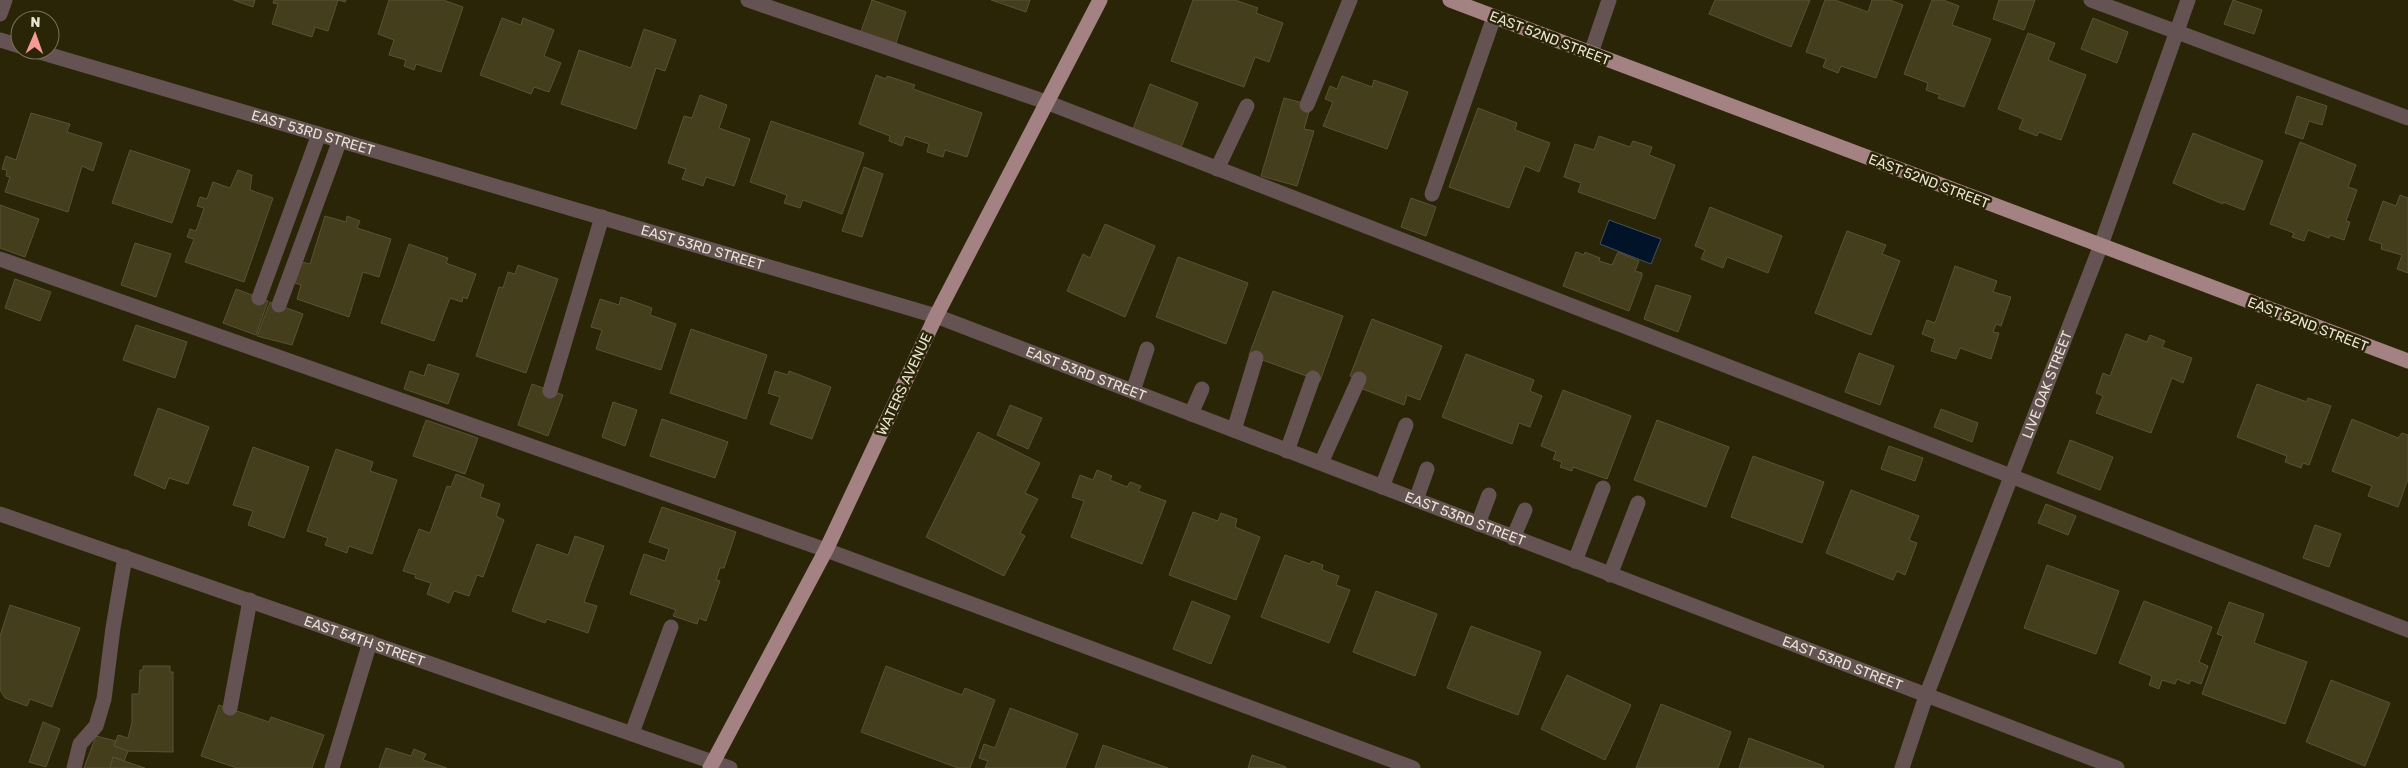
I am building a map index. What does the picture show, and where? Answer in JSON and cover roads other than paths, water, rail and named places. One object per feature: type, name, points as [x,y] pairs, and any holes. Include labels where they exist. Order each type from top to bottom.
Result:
[{"type":"main road","name":"WATERS AVENUE","points":[[711,765],[826,550],[936,316],[1100,0]]},
{"type":"main road","name":"EAST 52ND STREET","points":[[1450,0],[2408,361]]},
{"type":"street","points":[[0,14],[5,0]]},
{"type":"street","points":[[748,0],[1046,102],[2408,630]]},
{"type":"street","points":[[1307,105],[1350,0]]},
{"type":"street","points":[[1591,53],[1609,0]]},
{"type":"street","points":[[2091,0],[2408,118]]},
{"type":"street","name":"LIVE OAK STREET","points":[[1902,768],[1926,696],[2101,245],[2188,0]]},
{"type":"street","points":[[1432,194],[1480,62],[1494,16]]},
{"type":"street","name":"EAST 53RD STREET","points":[[60,58],[936,316],[2117,768]]},
{"type":"street","points":[[1217,169],[1247,106]]},
{"type":"street","points":[[259,298],[319,134]]},
{"type":"street","points":[[279,305],[340,140]]},
{"type":"street","points":[[550,391],[602,217]]},
{"type":"street","points":[[0,259],[826,550],[1413,768]]},
{"type":"street","points":[[1133,391],[1147,349]]},
{"type":"street","points":[[1234,430],[1256,358]]},
{"type":"street","points":[[1288,451],[1312,378]]},
{"type":"street","points":[[1321,463],[1359,379]]},
{"type":"street","points":[[1191,414],[1202,389]]},
{"type":"street","points":[[1382,487],[1406,425]]},
{"type":"street","points":[[1416,500],[1427,469]]},
{"type":"street","points":[[1575,561],[1603,488]]},
{"type":"street","points":[[1478,524],[1489,496]]},
{"type":"street","points":[[1610,575],[1638,503]]},
{"type":"street","points":[[1513,538],[1525,510]]},
{"type":"street","name":"EAST 54TH STREET","points":[[0,514],[632,733],[711,765],[730,768]]},
{"type":"street","points":[[74,768],[80,744],[96,726],[104,699],[125,557]]},
{"type":"street","points":[[230,708],[250,600]]},
{"type":"street","points":[[632,733],[671,627]]},
{"type":"street","points":[[332,768],[370,642]]},
{"type":"water","points":[[1609,220],[1661,239],[1651,264],[1600,244]]}]
